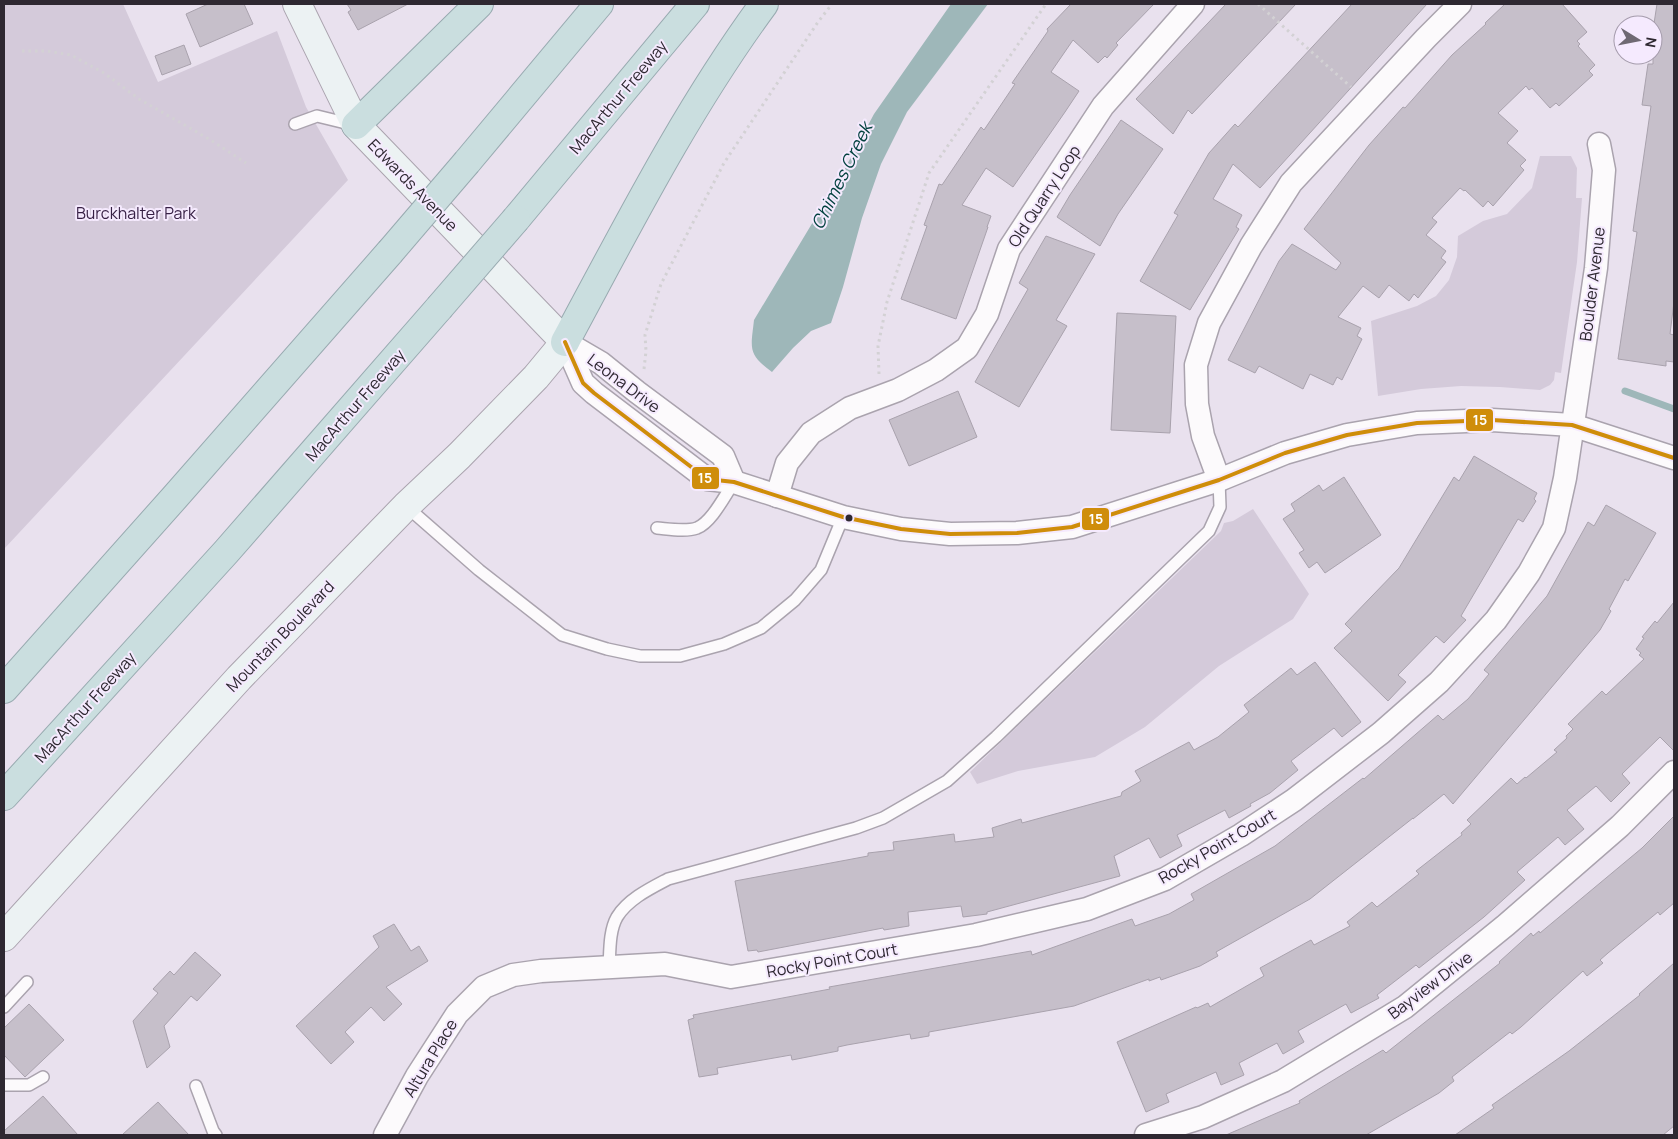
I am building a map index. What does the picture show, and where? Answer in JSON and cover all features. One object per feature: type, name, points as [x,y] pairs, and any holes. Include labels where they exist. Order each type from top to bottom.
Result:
[{"type":"highway","points":[[356,125],[479,4]]},
{"type":"highway","points":[[4,689],[390,252],[599,4]]},
{"type":"highway","name":"MacArthur Freeway","points":[[4,796],[226,552],[439,308],[516,219],[695,4]]},
{"type":"highway","points":[[565,342],[647,190],[687,121],[724,60],[764,4]]},
{"type":"main road","name":"Edwards Avenue","points":[[297,4],[356,125],[565,342]]},
{"type":"main road","name":"Mountain Boulevard","points":[[4,937],[239,678],[406,506],[459,456],[536,377],[565,342]]},
{"type":"street","name":"Old Quarry Loop","points":[[777,496],[787,463],[811,433],[850,408],[898,390],[936,370],[968,348],[987,314],[1009,249],[1103,106],[1193,4]]},
{"type":"street","points":[[1219,480],[1203,436],[1198,404],[1196,365],[1209,323],[1251,246],[1291,183],[1460,4]]},
{"type":"street","name":"Boulder Avenue","points":[[1572,424],[1596,268],[1604,170],[1599,144]]},
{"type":"street","name":"Leona Drive","points":[[565,342],[601,363],[722,456],[734,482]]},
{"type":"street","points":[[734,482],[843,517],[901,530],[950,534],[1017,533],[1072,527],[1219,480],[1285,453],[1347,435],[1417,423],[1492,420],[1572,424],[1674,458]]},
{"type":"street","name":"Rocky Point Court","points":[[484,987],[513,975],[541,970],[665,964],[731,977],[976,935],[1096,905],[1166,879],[1241,835],[1294,800],[1380,732],[1439,682],[1496,620],[1529,573],[1554,528],[1572,424]]},
{"type":"street","name":"Bayview Drive","points":[[1146,1135],[1203,1118],[1283,1081],[1405,1007],[1506,925],[1613,832],[1674,772]]},
{"type":"street","name":"Altura Place","points":[[385,1135],[417,1076],[457,1014],[484,987]]},
{"type":"lane","points":[[295,124],[317,116],[356,125]]},
{"type":"lane","points":[[609,968],[610,939],[617,917],[644,892],[668,879],[856,828],[883,818],[947,781],[996,737],[1209,531],[1220,507],[1219,480]]},
{"type":"lane","points":[[657,528],[679,530],[697,528],[710,520],[734,482]]},
{"type":"lane","points":[[406,506],[479,570],[562,636],[640,656],[680,656],[724,644],[762,628],[795,600],[822,570],[843,517]]},
{"type":"lane","points":[[4,1007],[27,982]]},
{"type":"lane","points":[[4,1085],[29,1085],[43,1076]]},
{"type":"lane","points":[[196,1086],[216,1135]]},
{"type":"path","points":[[646,351],[645,335],[661,284],[724,163],[832,4]]},
{"type":"path","points":[[879,397],[878,346],[887,302],[929,173],[1046,4]]},
{"type":"path","points":[[1258,4],[1368,101]]},
{"type":"path","points":[[22,51],[47,51],[71,55],[104,73],[139,99],[209,139],[246,163]]},
{"type":"green space","name":"Burckhalter Park","points":[[4,4],[123,4],[158,82],[277,31],[306,107],[348,180],[4,549]]},
{"type":"green space","points":[[1540,156],[1571,156],[1577,168],[1576,198],[1582,198],[1577,262],[1561,373],[1555,372],[1554,380],[1550,385],[1540,390],[1461,386],[1421,389],[1378,396],[1371,321],[1417,306],[1436,296],[1449,280],[1457,257],[1458,236],[1483,221],[1507,214],[1532,188]]},
{"type":"green space","points":[[1253,509],[1309,594],[1293,619],[1219,666],[1145,727],[1095,757],[1018,771],[977,784],[970,772],[1221,531],[1224,523],[1233,521]]},
{"type":"water","name":"Chimes Creek","points":[[951,4],[988,4],[907,112],[881,164],[862,218],[831,323],[811,331],[772,372],[758,360],[752,350],[754,320],[843,172],[874,114]]},
{"type":"building","points":[[208,4],[244,4],[253,24],[200,47],[186,14]]},
{"type":"building","points":[[347,4],[408,4],[358,30],[348,12],[351,10]]},
{"type":"building","points":[[1071,4],[1154,4],[1116,43],[1118,45],[1107,58],[1105,56],[1098,63],[1073,40],[1051,72],[1079,91],[1065,112],[1013,187],[986,168],[962,205],[991,216],[956,319],[901,299],[927,226],[924,225],[939,184],[942,185],[981,127],[984,130],[1015,84],[1012,83],[1048,31],[1047,29]]},
{"type":"building","points":[[1226,4],[1296,4],[1192,114],[1188,110],[1173,134],[1136,99]]},
{"type":"building","points":[[1352,4],[1427,4],[1260,188],[1233,164],[1213,199],[1242,215],[1236,227],[1239,229],[1190,310],[1140,281],[1178,215],[1174,213],[1209,153],[1235,124],[1238,127]]},
{"type":"building","points":[[1505,4],[1562,4],[1587,32],[1577,41],[1580,44],[1578,46],[1595,65],[1589,71],[1593,75],[1559,106],[1556,103],[1550,108],[1532,88],[1529,90],[1526,86],[1498,113],[1518,131],[1507,143],[1526,160],[1520,166],[1524,170],[1493,206],[1488,201],[1483,207],[1465,190],[1460,188],[1432,218],[1437,222],[1426,235],[1446,251],[1441,258],[1446,262],[1418,298],[1414,294],[1409,301],[1389,285],[1379,298],[1363,286],[1338,317],[1361,328],[1357,336],[1362,339],[1342,380],[1337,377],[1333,385],[1310,374],[1303,389],[1259,366],[1255,373],[1228,360],[1279,261],[1292,244],[1336,270],[1341,263],[1304,229],[1369,145],[1452,55]]},
{"type":"building","points":[[1657,4],[1674,4],[1674,302],[1670,334],[1674,335],[1674,362],[1666,361],[1666,366],[1618,359],[1637,232],[1633,231],[1651,106],[1642,105],[1648,65],[1663,65],[1663,15],[1655,15]]},
{"type":"building","points":[[184,45],[191,64],[162,75],[155,56]]},
{"type":"building","points":[[1121,120],[1163,149],[1118,214],[1100,246],[1057,217]]},
{"type":"building","points":[[1046,236],[1095,254],[1056,320],[1067,326],[1019,407],[975,382],[1028,289],[1019,283]]},
{"type":"building","points":[[1117,313],[1176,316],[1170,433],[1111,430]]},
{"type":"building","points":[[958,391],[977,437],[909,466],[889,420]]},
{"type":"building","points":[[1474,456],[1537,493],[1534,499],[1536,501],[1523,522],[1518,519],[1461,616],[1466,620],[1444,643],[1436,636],[1398,675],[1406,682],[1388,701],[1334,648],[1352,631],[1345,624],[1399,568],[1454,477],[1459,481]]},
{"type":"building","points":[[1344,477],[1381,535],[1325,573],[1317,562],[1309,568],[1299,553],[1304,550],[1283,519],[1295,511],[1291,504],[1319,485],[1323,491]]},
{"type":"building","points":[[1606,505],[1656,533],[1628,581],[1625,579],[1609,609],[1611,611],[1600,630],[1453,804],[1444,794],[1310,899],[1216,952],[1218,956],[1200,966],[1161,980],[1160,977],[1149,981],[1149,979],[1074,1006],[929,1032],[929,1036],[911,1039],[910,1034],[847,1045],[838,1047],[838,1051],[792,1060],[791,1055],[717,1068],[718,1074],[699,1077],[688,1020],[694,1018],[693,1015],[830,989],[829,987],[1031,951],[1032,955],[1132,919],[1135,926],[1169,914],[1194,900],[1191,894],[1275,846],[1364,779],[1438,715],[1443,720],[1468,699],[1489,674],[1484,670],[1547,596],[1588,522],[1594,526]]},
{"type":"building","points":[[1674,602],[1674,751],[1660,737],[1622,774],[1630,783],[1611,802],[1596,786],[1567,810],[1584,829],[1565,845],[1558,837],[1517,872],[1525,880],[1484,917],[1419,968],[1416,965],[1377,995],[1379,998],[1351,1013],[1346,1004],[1298,1031],[1304,1042],[1283,1054],[1277,1043],[1239,1063],[1244,1075],[1221,1085],[1216,1072],[1166,1094],[1169,1102],[1146,1112],[1117,1042],[1196,1007],[1208,1003],[1210,1007],[1264,976],[1260,968],[1311,940],[1314,945],[1350,926],[1347,922],[1372,902],[1377,907],[1419,874],[1416,871],[1462,835],[1461,833],[1471,824],[1467,820],[1511,778],[1517,784],[1557,752],[1554,750],[1567,738],[1566,736],[1573,729],[1568,724],[1602,691],[1606,695],[1644,659],[1636,649],[1644,638],[1642,637],[1655,621],[1657,623]]},
{"type":"building","points":[[1315,662],[1361,722],[1342,737],[1334,728],[1291,761],[1298,770],[1270,793],[1229,818],[1225,810],[1177,835],[1182,846],[1160,858],[1149,838],[1114,856],[1120,876],[987,912],[987,914],[963,917],[961,906],[908,912],[909,926],[884,930],[883,928],[758,952],[757,950],[748,951],[735,881],[868,856],[868,853],[894,850],[893,842],[954,834],[955,842],[994,837],[992,828],[1021,819],[1022,823],[1121,796],[1122,792],[1141,781],[1135,771],[1189,742],[1194,750],[1218,737],[1249,712],[1244,705],[1291,668],[1297,675]]},
{"type":"building","points":[[1674,816],[1674,903],[1660,915],[1658,912],[1608,953],[1600,960],[1603,963],[1587,976],[1583,971],[1521,1027],[1512,1034],[1510,1032],[1452,1077],[1454,1081],[1439,1093],[1366,1135],[1226,1135],[1300,1103],[1299,1101],[1383,1050],[1386,1053],[1500,963],[1531,933],[1533,936],[1539,931],[1540,933],[1642,848]]},
{"type":"building","points":[[394,924],[411,951],[419,946],[428,961],[386,987],[402,1004],[384,1021],[371,1007],[345,1032],[354,1042],[331,1064],[296,1026],[379,947],[373,936]]},
{"type":"building","points":[[195,952],[221,975],[197,1001],[191,996],[164,1026],[170,1047],[147,1068],[133,1021],[158,993],[153,989],[170,971],[174,975]]},
{"type":"building","points":[[1674,963],[1674,1126],[1663,1135],[1455,1135],[1494,1108],[1492,1105],[1569,1051],[1640,995]]},
{"type":"building","points":[[29,1004],[64,1040],[25,1077],[4,1055],[4,1028]]},
{"type":"building","points":[[43,1096],[78,1135],[4,1135],[4,1131]]},
{"type":"building","points":[[158,1102],[189,1135],[122,1135]]},
{"type":"waterway","points":[[1625,391],[1674,409]]},
{"type":"transit line","name":"15","points":[[565,342],[583,383],[707,479],[734,482],[843,517],[901,529],[950,534],[1017,533],[1072,527],[1219,480],[1285,453],[1347,435],[1417,423],[1492,420],[1572,425],[1674,458]]}]
